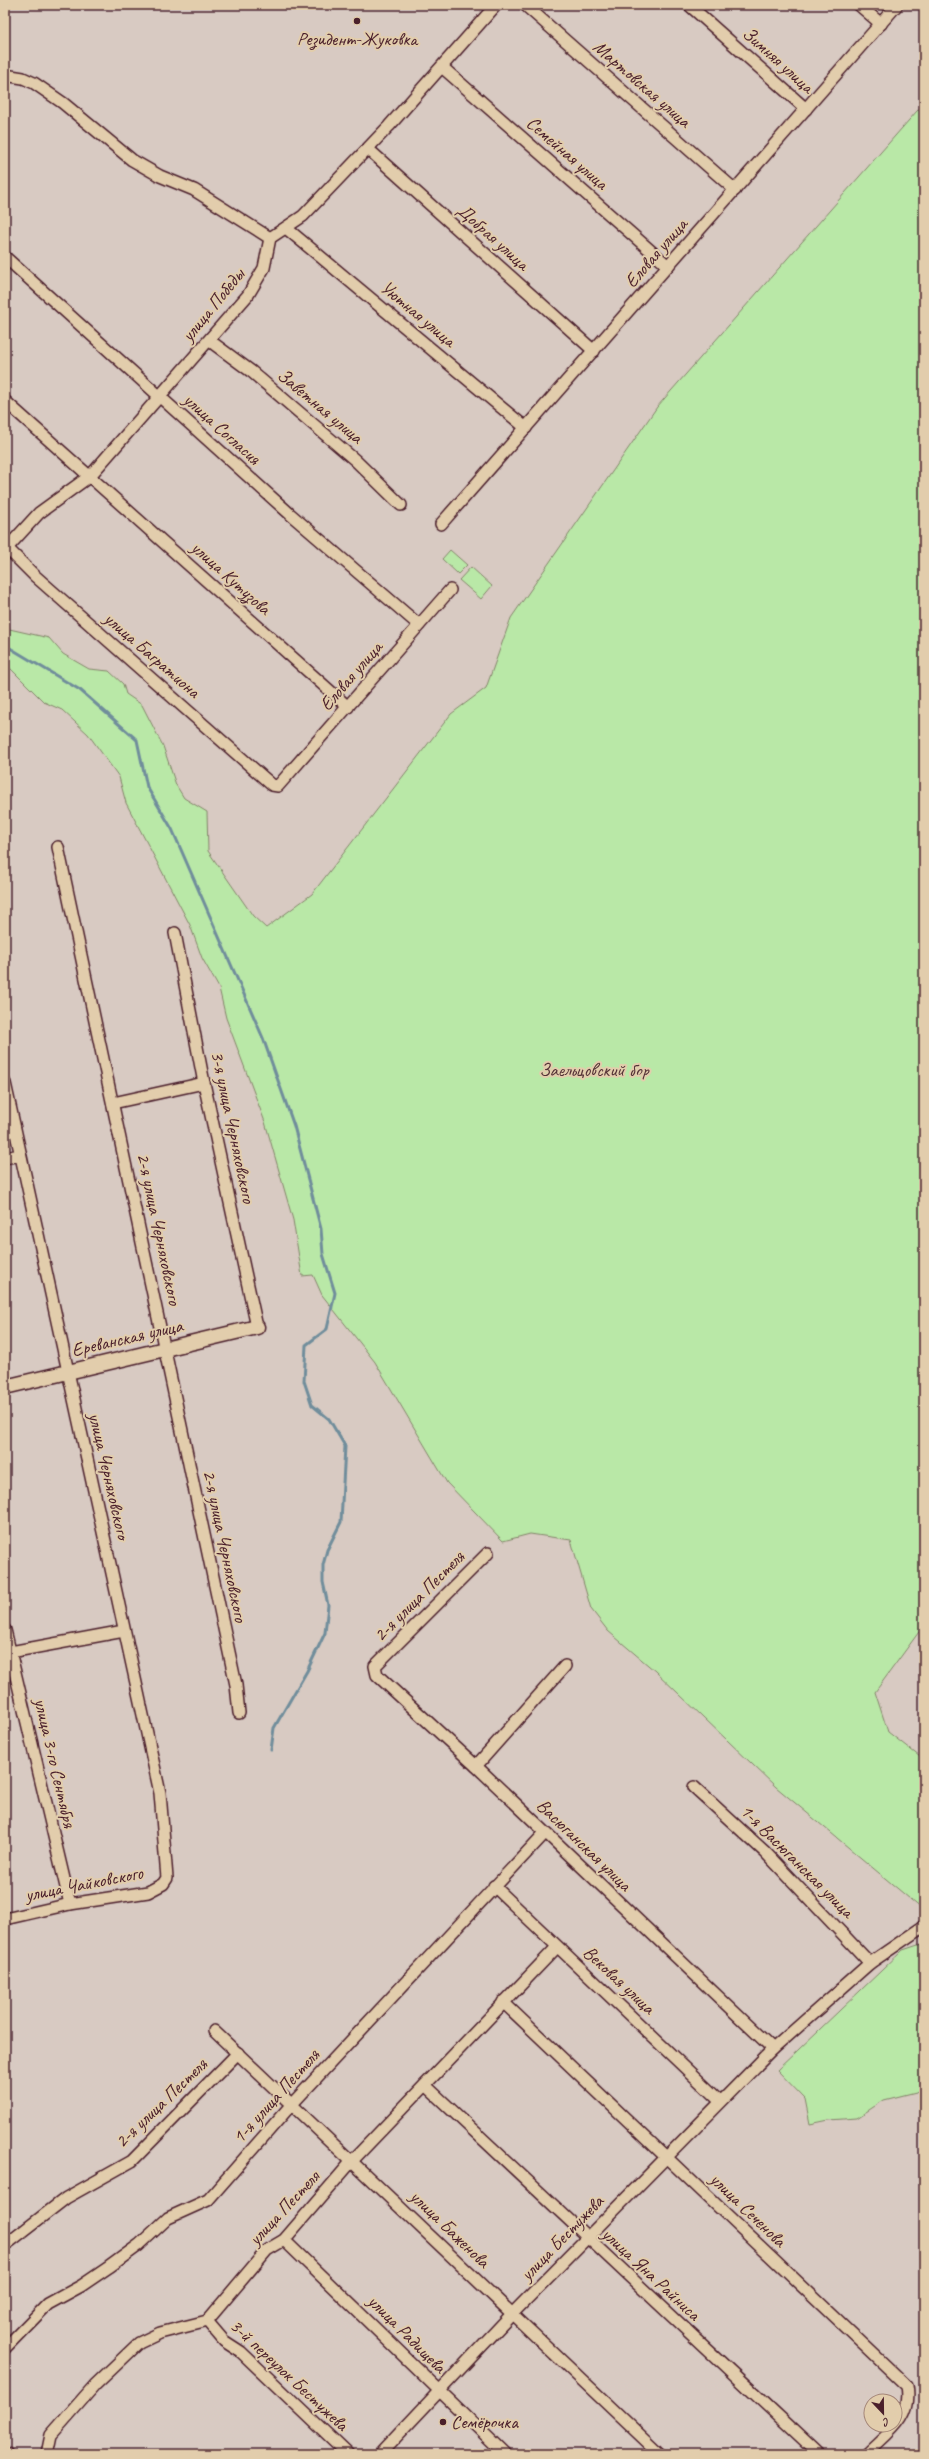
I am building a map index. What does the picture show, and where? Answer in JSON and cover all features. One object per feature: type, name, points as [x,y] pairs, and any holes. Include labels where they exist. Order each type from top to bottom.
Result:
[{"type":"street","name":"Мартовская улица","points":[[525,5],[735,190]]},
{"type":"street","name":"Зимняя улица","points":[[690,5],[806,109]]},
{"type":"street","points":[[859,5],[881,24]]},
{"type":"street","name":"Еловая улица","points":[[441,524],[897,5]]},
{"type":"street","points":[[5,75],[23,78],[34,83],[63,103],[132,160],[160,176],[194,190],[270,238],[303,216],[368,149],[442,67],[491,8]]},
{"type":"street","name":"Семейная улица","points":[[442,67],[668,266]]},
{"type":"street","name":"Добрая улица","points":[[368,149],[594,351]]},
{"type":"street","name":"Уютная улица","points":[[286,228],[526,428]]},
{"type":"street","name":"улица Победы","points":[[6,547],[39,513],[90,476],[210,341],[257,281],[264,268],[270,238]]},
{"type":"street","name":"улица Согласия","points":[[5,257],[159,398],[419,624]]},
{"type":"street","name":"Заветная улица","points":[[210,341],[252,372],[355,460],[402,506]]},
{"type":"street","name":"улица Кутузова","points":[[5,401],[348,707]]},
{"type":"street","name":"улица Багратиона","points":[[6,547],[35,576],[272,785],[278,786]]},
{"type":"street","name":"Еловая улица","points":[[278,786],[450,590]]},
{"type":"street","name":"2-я улица Черняховского","points":[[58,847],[166,1349],[236,1685],[239,1713]]},
{"type":"street","name":"3-я улица Черняховского","points":[[175,933],[204,1083],[257,1327]]},
{"type":"street","points":[[113,1103],[204,1083]]},
{"type":"street","name":"улица Черняховского","points":[[5,1084],[160,1793],[167,1878]]},
{"type":"street","points":[[5,1158],[20,1155]]},
{"type":"street","name":"Ереванская улица","points":[[5,1387],[257,1327]]},
{"type":"street","name":"2-я улица Пестеля","points":[[375,1666],[488,1553]]},
{"type":"street","name":"улица 3-го Сентября","points":[[5,1630],[7,1652],[70,1904]]},
{"type":"street","points":[[7,1652],[124,1631]]},
{"type":"street","name":"Васюганская улица","points":[[375,1666],[377,1675],[476,1766],[773,2049]]},
{"type":"street","points":[[476,1766],[565,1666]]},
{"type":"street","name":"1-я Васюганская улица","points":[[694,1787],[765,1852],[870,1963]]},
{"type":"street","name":"1-я улица Пестеля","points":[[5,2348],[48,2304],[81,2286],[109,2267],[139,2245],[168,2218],[208,2200],[292,2104],[545,1833]]},
{"type":"street","name":"улица Чайковского","points":[[5,1919],[70,1904],[148,1892],[164,1884],[167,1878]]},
{"type":"street","name":"Вековая улица","points":[[494,1886],[720,2100]]},
{"type":"street","name":"улица Бестужева","points":[[380,2454],[512,2314],[720,2100],[773,2049],[870,1963],[924,1926]]},
{"type":"street","name":"улица Пестеля","points":[[207,2321],[268,2250],[284,2240],[352,2161],[503,2002],[558,1947]]},
{"type":"street","name":"улица Сеченова","points":[[503,2002],[907,2386],[910,2400],[906,2412],[867,2454]]},
{"type":"street","name":"улица Баженова","points":[[214,2031],[660,2454]]},
{"type":"street","name":"2-я улица Пестеля","points":[[8,2242],[66,2198],[132,2161],[238,2053]]},
{"type":"street","name":"улица Яна Райниса","points":[[425,2085],[819,2454]]},
{"type":"street","name":"улица Радищева","points":[[284,2240],[505,2454]]},
{"type":"street","points":[[48,2454],[51,2435],[95,2385],[139,2343],[160,2333],[207,2321]]},
{"type":"street","name":"3-й переулок Бестужева","points":[[207,2321],[224,2341],[241,2352],[348,2454]]},
{"type":"green space","name":"Заельцовский бор","points":[[924,103],[924,1625],[875,1692],[888,1732],[924,1760],[924,1907],[922,1909],[776,1787],[655,1671],[608,1631],[591,1609],[571,1540],[530,1534],[503,1541],[447,1483],[375,1362],[322,1295],[313,1275],[302,1276],[293,1220],[265,1122],[226,1018],[219,988],[202,958],[190,925],[126,803],[119,777],[88,734],[62,710],[44,702],[5,663],[5,628],[49,638],[63,654],[89,669],[109,671],[123,684],[126,694],[142,705],[163,746],[176,785],[184,798],[207,812],[208,851],[253,916],[266,928],[312,894],[451,714],[486,688],[511,618],[657,407]]},
{"type":"green space","points":[[450,550],[467,565],[458,574],[442,559]]},
{"type":"green space","points":[[471,567],[492,586],[481,599],[459,580]]},
{"type":"green space","points":[[924,1943],[924,2086],[916,2092],[884,2100],[857,2118],[829,2120],[810,2124],[805,2099],[777,2070],[903,1950]]},
{"type":"waterway","points":[[5,645],[80,690],[137,740],[147,787],[172,829],[263,1038],[294,1126],[321,1229],[323,1254],[335,1293],[327,1329],[306,1345],[304,1381],[312,1405],[329,1419],[345,1446],[341,1522],[327,1550],[323,1565],[323,1582],[328,1605],[325,1633],[307,1671],[274,1728],[271,1750]]},
{"type":"place","name":"Резидент-Жуковка","points":[[357,21]]},
{"type":"place","name":"Семёрочка","points":[[443,2422]]}]
